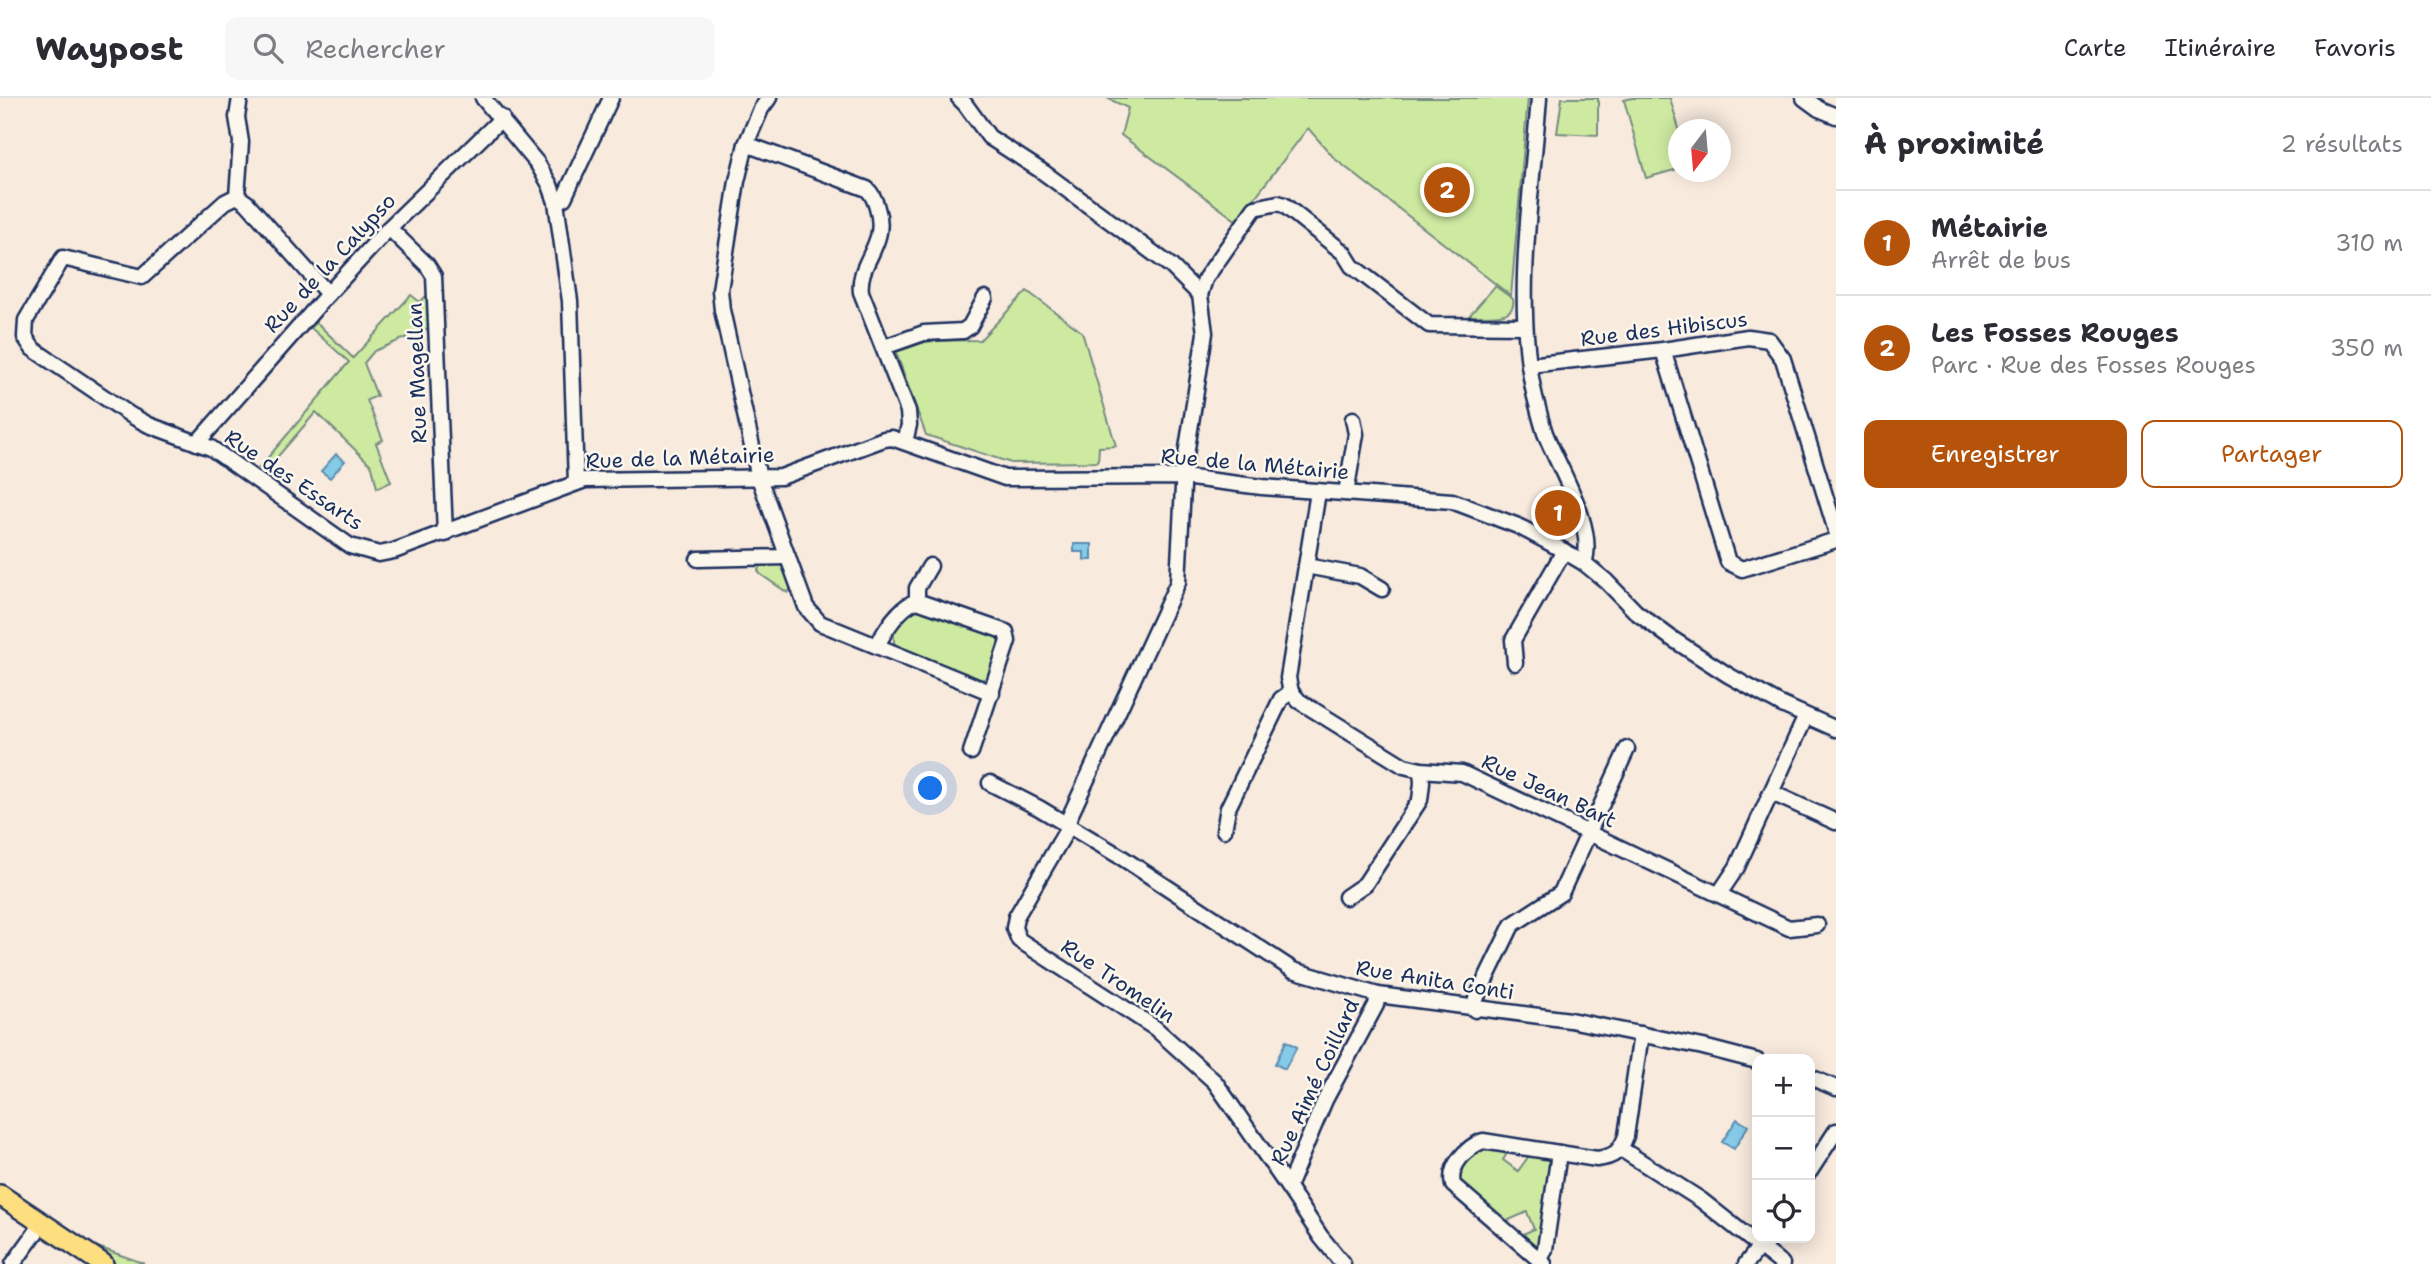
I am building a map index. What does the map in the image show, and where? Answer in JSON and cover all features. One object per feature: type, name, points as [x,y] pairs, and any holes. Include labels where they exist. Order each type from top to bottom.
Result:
[{"type":"main road","points":[[0,1195],[103,1264]]},
{"type":"street","points":[[240,98],[237,117],[241,142],[237,196],[247,203],[328,294]]},
{"type":"street","name":"Rue de la Métairie","points":[[483,98],[537,163],[556,202],[570,301],[576,483],[585,480],[781,477],[892,438],[1005,478],[1183,477],[1318,492],[1452,501],[1518,526],[1564,551],[1606,581],[1636,612],[1671,638],[1728,675],[1780,704],[1836,729]]},
{"type":"street","points":[[556,202],[564,198],[611,98]]},
{"type":"street","points":[[769,98],[761,109],[746,144],[737,181],[720,290],[722,310],[759,478],[806,607],[820,623],[992,693]]},
{"type":"street","points":[[959,98],[989,137],[1043,172],[1171,266],[1200,295],[1205,279],[1255,208],[1278,203],[1344,253],[1352,266],[1429,325],[1525,326]]},
{"type":"street","points":[[1539,98],[1525,278],[1525,326],[1529,365],[1544,431],[1584,527],[1587,554],[1584,564]]},
{"type":"street","points":[[1804,98],[1818,109],[1836,116]]},
{"type":"street","name":"Rue de la Calypso","points":[[197,443],[389,228],[502,118]]},
{"type":"street","points":[[746,144],[867,189],[873,196],[882,222],[860,283],[861,292],[908,411],[909,425],[905,442]]},
{"type":"street","name":"Rue des Essarts","points":[[237,196],[225,202],[142,277],[63,258],[26,320],[25,337],[33,349],[132,416],[211,449],[350,545],[379,554],[445,534],[576,483]]},
{"type":"street","name":"Rue Magellan","points":[[389,228],[427,265],[434,276],[445,534]]},
{"type":"street","name":"Rue Tromelin","points":[[1200,295],[1205,333],[1183,477],[1178,582],[1067,824],[1016,917],[1014,928],[1019,940],[1155,1028],[1215,1082],[1321,1237],[1343,1264]]},
{"type":"street","points":[[884,347],[925,333],[963,331],[970,326],[985,298]]},
{"type":"street","name":"Rue des Hibiscus","points":[[1529,365],[1663,350],[1748,337],[1769,340],[1783,359],[1836,531]]},
{"type":"street","points":[[1663,350],[1728,562],[1742,569],[1836,540]]},
{"type":"street","points":[[1346,493],[1356,434],[1353,419]]},
{"type":"street","points":[[1224,830],[1228,808],[1281,699],[1291,692],[1288,678],[1318,492]]},
{"type":"street","points":[[1515,663],[1513,640],[1564,551]]},
{"type":"street","points":[[698,559],[788,557]]},
{"type":"street","points":[[917,601],[917,589],[930,566]]},
{"type":"street","points":[[1306,566],[1360,576],[1382,589]]},
{"type":"street","points":[[877,646],[884,632],[910,603],[917,601],[1006,632],[1008,641],[971,752]]},
{"type":"street","name":"Rue Jean Bart","points":[[1291,692],[1299,701],[1405,766],[1462,773],[1789,928],[1817,925]]},
{"type":"street","points":[[1719,894],[1737,867],[1806,716]]},
{"type":"street","points":[[1475,1010],[1476,999],[1512,925],[1561,893],[1627,749]]},
{"type":"street","points":[[1346,897],[1365,884],[1420,800],[1421,770]]},
{"type":"street","name":"Rue Anita Conti","points":[[990,783],[1067,824],[1293,970],[1378,995],[1475,1010],[1570,1020],[1752,1060]]},
{"type":"street","points":[[1772,793],[1836,822]]},
{"type":"street","name":"Rue Aimé Coillard","points":[[1288,1187],[1325,1100],[1376,1004],[1378,995]]},
{"type":"street","points":[[1559,1153],[1542,1262],[1453,1185],[1451,1177],[1465,1151],[1471,1145],[1483,1141],[1597,1158],[1615,1154],[1621,1149],[1626,1136],[1641,1034]]},
{"type":"street","points":[[1815,1079],[1836,1088]]},
{"type":"street","points":[[1815,1163],[1836,1131]]},
{"type":"street","points":[[1621,1149],[1752,1234]]},
{"type":"street","points":[[13,1264],[42,1224]]},
{"type":"street","points":[[1746,1264],[1762,1243]]},
{"type":"street","points":[[1764,1243],[1782,1264]]},
{"type":"green space","points":[[1107,98],[1528,98],[1511,296],[1335,159],[1308,128],[1237,221],[1121,135],[1128,108]]},
{"type":"green space","points":[[1562,98],[1598,98],[1598,135],[1557,133]]},
{"type":"green space","points":[[1670,98],[1676,119],[1668,119],[1668,172],[1646,178],[1624,100]]},
{"type":"green space","points":[[1495,286],[1513,299],[1510,311],[1498,315],[1469,316]]},
{"type":"green space","points":[[1027,291],[1082,332],[1116,446],[1099,447],[1098,462],[1011,463],[926,435],[896,352],[928,341],[980,340]]},
{"type":"green space","points":[[428,294],[429,328],[374,351],[364,363],[377,396],[367,400],[383,440],[376,443],[391,482],[377,488],[372,466],[316,412],[267,469],[259,468],[349,362],[311,328],[316,322],[353,358],[411,295],[420,302]]},
{"type":"green space","points":[[762,563],[782,567],[792,586],[788,593],[760,574],[758,570]]},
{"type":"green space","points":[[918,609],[996,636],[1000,644],[988,678],[976,681],[902,651],[894,643],[894,628],[912,610]]},
{"type":"green space","points":[[1480,1148],[1509,1150],[1503,1160],[1518,1171],[1531,1153],[1546,1156],[1552,1170],[1539,1245],[1532,1247],[1517,1237],[1534,1229],[1527,1212],[1502,1223],[1462,1187],[1459,1175],[1462,1165]]},
{"type":"green space","points":[[95,1246],[144,1264],[116,1264],[93,1249]]},
{"type":"water","points":[[336,454],[345,461],[330,478],[321,471]]},
{"type":"water","points":[[1074,544],[1092,544],[1092,560],[1084,560],[1084,552],[1074,552]]},
{"type":"water","points":[[1286,1041],[1297,1047],[1285,1069],[1275,1064]]},
{"type":"water","points":[[1737,1119],[1748,1126],[1734,1149],[1722,1142]]},
{"type":"place","name":"Les Fosses Rouges","points":[[1447,190]]},
{"type":"place","name":"Métairie","points":[[1558,513]]}]
